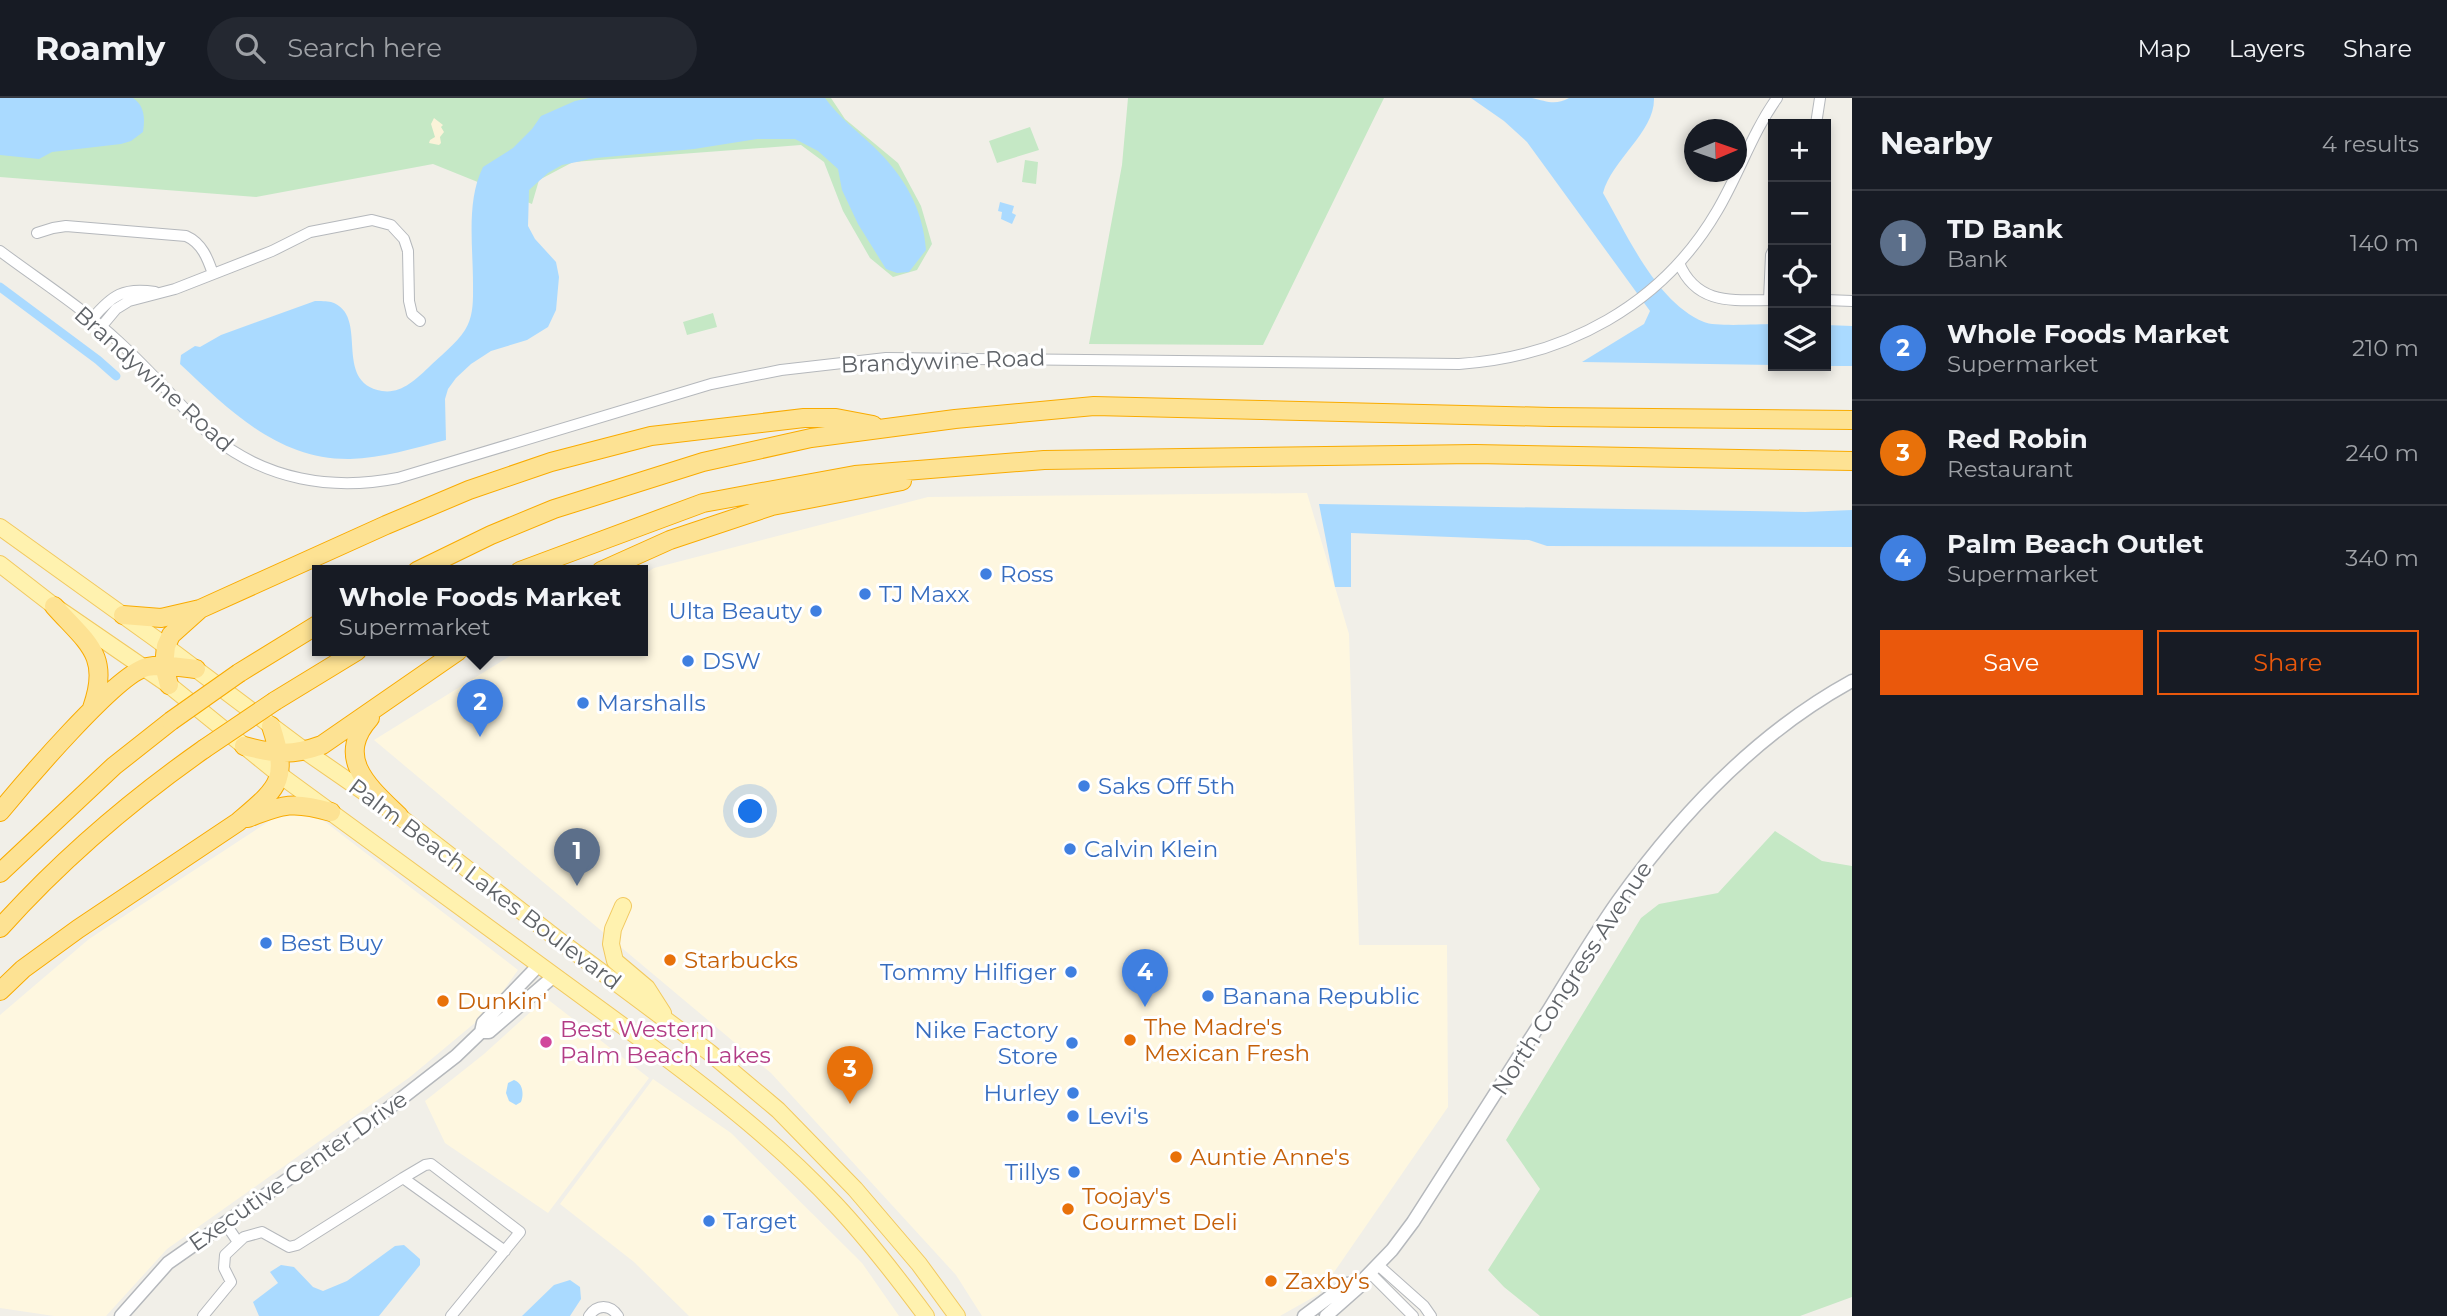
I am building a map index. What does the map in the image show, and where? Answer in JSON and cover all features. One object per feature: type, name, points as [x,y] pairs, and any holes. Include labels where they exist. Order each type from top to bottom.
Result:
[{"type":"highway","points":[[430,565],[491,535],[554,509],[703,462],[800,440],[955,419],[1094,406],[1551,417],[1852,420]]},
{"type":"highway","points":[[123,615],[161,618],[200,610],[469,490],[601,447],[651,436],[804,418],[836,418],[890,429]]},
{"type":"highway","points":[[536,565],[703,503],[855,475],[1044,460],[1475,454],[1852,461]]},
{"type":"highway","points":[[614,565],[670,540],[772,506],[862,488],[1044,460]]},
{"type":"highway","points":[[54,606],[99,662],[99,690],[90,712]]},
{"type":"highway","points":[[169,685],[164,666],[166,646],[171,635],[200,610]]},
{"type":"highway","points":[[0,873],[114,766],[171,721],[239,673],[312,628]]},
{"type":"highway","points":[[0,928],[100,829],[151,786],[275,701],[349,656]]},
{"type":"highway","points":[[244,746],[281,754],[305,751],[322,745],[451,656]]},
{"type":"highway","points":[[0,811],[90,712],[127,678],[145,667],[196,669]]},
{"type":"highway","points":[[384,702],[357,734],[354,744],[355,757],[368,786],[399,816]]},
{"type":"highway","points":[[0,990],[23,969],[78,929],[238,822],[266,796],[280,775],[281,754],[271,726]]},
{"type":"highway","points":[[238,822],[289,804],[305,804],[331,812]]},
{"type":"main road","name":"Palm Beach Lakes Boulevard","points":[[0,527],[166,646],[305,751],[399,816],[560,942],[668,1021],[769,1102],[822,1154],[895,1235],[956,1315]]},
{"type":"main road","points":[[0,539],[15,547],[34,551]]},
{"type":"main road","name":"Palm Beach Lakes Boulevard","points":[[0,564],[54,606],[145,667],[280,775],[660,1053],[772,1144],[834,1202],[926,1316]]},
{"type":"main road","points":[[623,906],[613,929],[611,944],[615,961],[647,988],[668,1021]]},
{"type":"main road","points":[[898,1278],[919,1296],[956,1315]]},
{"type":"street","name":"Brandywine Road","points":[[0,251],[92,319],[128,350],[210,435],[229,449],[278,473],[300,479],[346,484],[398,478],[711,384],[781,370],[899,358],[1453,364],[1509,358],[1557,345],[1603,324],[1660,282],[1679,263],[1718,210],[1761,123],[1777,98]]},
{"type":"street","points":[[1817,119],[1820,98]]},
{"type":"street","points":[[101,327],[122,305],[214,274],[272,251],[310,232],[366,221],[379,221],[396,229],[407,245],[409,301],[412,314],[421,321]]},
{"type":"street","points":[[37,233],[66,226],[186,236],[193,239],[206,254],[214,274]]},
{"type":"street","points":[[1679,263],[1689,280],[1710,296],[1723,299],[1768,300]]},
{"type":"street","points":[[92,319],[108,300],[125,291],[159,293]]},
{"type":"street","points":[[1831,300],[1852,301]]},
{"type":"street","name":"North Congress Avenue","points":[[1328,1316],[1360,1286],[1413,1222],[1617,902],[1681,820],[1728,773],[1774,733],[1852,681]]},
{"type":"street","name":"Executive Center Drive","points":[[121,1316],[168,1263],[384,1112],[456,1056],[481,1032],[483,1023],[539,965]]},
{"type":"street","name":"Executive Center Drive","points":[[481,1032],[489,1032],[554,976]]},
{"type":"street","points":[[203,1316],[231,1282],[224,1268],[225,1255],[244,1237],[262,1232],[289,1247],[297,1245],[403,1178],[431,1164],[520,1232],[450,1316]]},
{"type":"street","points":[[403,1178],[505,1251]]},
{"type":"street","points":[[225,1223],[238,1242]]},
{"type":"street","points":[[1370,1273],[1413,1316]]},
{"type":"street","points":[[1370,1273],[1424,1306],[1431,1316]]},
{"type":"street","name":"North Congress Avenue","points":[[1304,1316],[1347,1284],[1370,1273]]},
{"type":"street","points":[[589,1316],[595,1309],[605,1306],[618,1316]]},
{"type":"shaded area","points":[[1307,493],[1349,634],[1359,945],[1447,945],[1448,1107],[1319,1294],[1280,1316],[982,1316],[956,1275],[771,1073],[374,740],[510,656],[648,656],[648,572],[654,568],[928,497]]},
{"type":"shaded area","points":[[302,814],[324,821],[518,970],[488,1012],[410,1077],[167,1249],[106,1316],[54,1316],[0,1308],[0,1015],[89,939],[274,818]]},
{"type":"shaded area","points":[[546,998],[649,1078],[548,1213],[445,1143],[425,1101],[484,1054]]},
{"type":"shaded area","points":[[653,1079],[731,1133],[862,1263],[899,1316],[689,1316],[634,1262],[560,1204]]},
{"type":"green space","points":[[0,98],[831,98],[845,119],[898,163],[921,206],[932,244],[917,270],[893,277],[870,258],[843,211],[824,162],[801,145],[573,162],[539,180],[532,204],[433,164],[256,197],[0,177]]},
{"type":"green space","points":[[1128,98],[1384,98],[1263,345],[1089,344],[1122,165]]},
{"type":"green space","points":[[1030,127],[1039,150],[997,163],[989,141]]},
{"type":"green space","points":[[1025,160],[1038,162],[1036,184],[1022,182]]},
{"type":"green space","points":[[713,313],[717,327],[687,335],[683,322]]},
{"type":"green space","points":[[1775,831],[1822,861],[1852,866],[1852,1297],[1800,1316],[1540,1316],[1504,1287],[1488,1270],[1540,1189],[1506,1140],[1641,918],[1659,904],[1718,893]]},
{"type":"sand","points":[[434,118],[443,125],[441,127],[444,132],[439,145],[429,143],[435,137],[431,124]]},
{"type":"water","points":[[0,98],[133,98],[143,113],[143,132],[131,141],[121,144],[52,152],[39,159],[0,155]]},
{"type":"water","points":[[589,98],[825,98],[842,118],[885,158],[903,181],[921,220],[926,250],[909,272],[897,273],[886,269],[858,224],[842,190],[838,169],[818,151],[795,139],[757,139],[694,149],[596,158],[562,165],[529,190],[528,226],[535,239],[556,262],[559,277],[556,310],[548,327],[527,340],[491,351],[456,378],[445,399],[446,440],[374,457],[350,459],[324,457],[300,451],[277,442],[236,415],[180,364],[181,355],[195,346],[200,347],[221,335],[315,301],[328,301],[343,309],[349,320],[354,362],[358,375],[367,385],[389,391],[407,385],[453,345],[470,319],[473,295],[472,209],[483,167],[513,148],[541,116],[575,101]]},
{"type":"water","points":[[1471,98],[1532,98],[1555,102],[1569,98],[1654,98],[1648,122],[1615,169],[1603,193],[1645,266],[1671,299],[1687,312],[1710,324],[1768,324],[1768,365],[1582,362],[1644,324],[1650,311],[1527,142],[1504,121]]},
{"type":"water","points":[[1000,202],[1014,206],[1012,213],[1016,215],[1012,224],[1001,219],[1002,212],[998,211]]},
{"type":"water","points":[[1831,325],[1852,326],[1852,366],[1831,366]]},
{"type":"water","points":[[1319,504],[1805,512],[1852,510],[1852,547],[1547,546],[1529,540],[1351,533],[1351,587],[1335,587]]},
{"type":"water","points":[[514,1080],[521,1086],[522,1092],[521,1102],[516,1105],[509,1101],[506,1093],[508,1083]]},
{"type":"water","points":[[404,1245],[420,1259],[420,1265],[379,1316],[259,1316],[253,1302],[278,1283],[270,1272],[281,1265],[294,1267],[313,1287],[323,1291],[347,1281],[395,1246]]},
{"type":"water","points":[[570,1280],[580,1287],[581,1299],[570,1316],[522,1316],[554,1285]]},
{"type":"waterway","points":[[0,287],[116,376]]},
{"type":"place","name":"Ross","points":[[986,574]]},
{"type":"place","name":"TJ Maxx","points":[[865,594]]},
{"type":"place","name":"Ulta Beauty","points":[[816,611]]},
{"type":"place","name":"DSW","points":[[688,661]]},
{"type":"place","name":"Marshalls","points":[[583,703]]},
{"type":"place","name":"Whole Foods Market","points":[[480,737]]},
{"type":"place","name":"Saks Off 5th","points":[[1084,786]]},
{"type":"place","name":"Calvin Klein","points":[[1070,849]]},
{"type":"place","name":"TD Bank","points":[[577,886]]},
{"type":"place","name":"Best Buy","points":[[266,943]]},
{"type":"place","name":"Starbucks","points":[[670,960]]},
{"type":"place","name":"Tommy Hilfiger","points":[[1071,972]]},
{"type":"place","name":"Banana Republic","points":[[1208,996]]},
{"type":"place","name":"Dunkin'","points":[[443,1001]]},
{"type":"place","name":"Palm Beach Outlet","points":[[1145,1007]]},
{"type":"place","name":"The Madre's Mexican Fresh","points":[[1130,1040]]},
{"type":"place","name":"Best Western Palm Beach Lakes","points":[[546,1042]]},
{"type":"place","name":"Nike Factory Store","points":[[1072,1043]]},
{"type":"place","name":"Hurley","points":[[1073,1093]]},
{"type":"place","name":"Red Robin","points":[[850,1104]]},
{"type":"place","name":"Levi's","points":[[1073,1116]]},
{"type":"place","name":"Auntie Anne's","points":[[1176,1157]]},
{"type":"place","name":"Tillys","points":[[1074,1172]]},
{"type":"place","name":"Toojay's Gourmet Deli","points":[[1068,1209]]},
{"type":"place","name":"Target","points":[[709,1221]]},
{"type":"place","name":"Zaxby's","points":[[1271,1281]]}]
